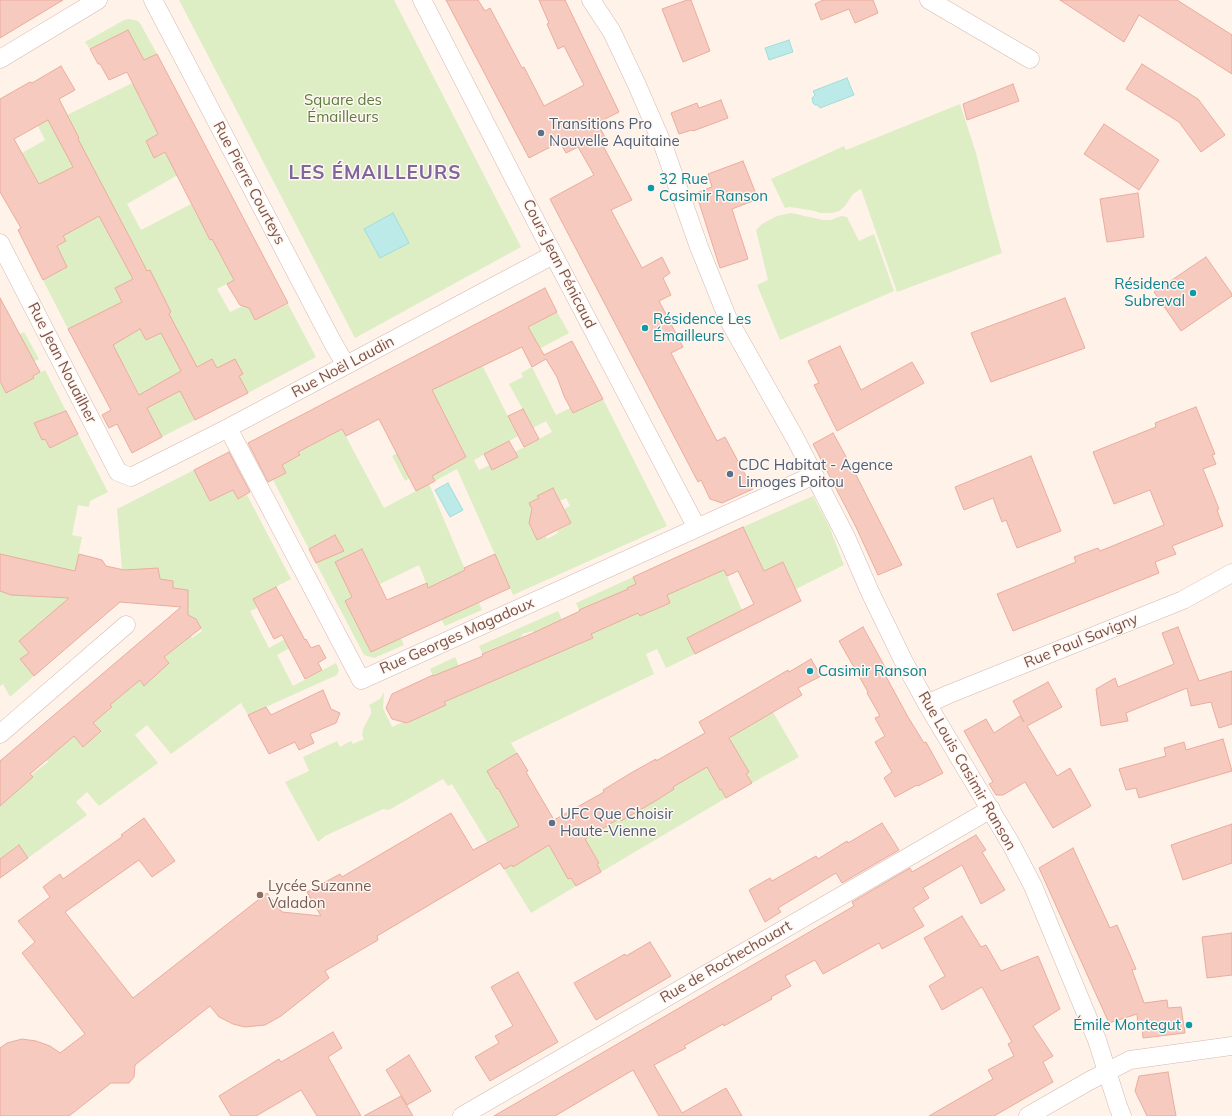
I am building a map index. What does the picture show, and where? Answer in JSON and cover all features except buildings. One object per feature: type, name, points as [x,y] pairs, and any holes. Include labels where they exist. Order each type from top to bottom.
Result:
[{"type":"street","points":[[0,59],[98,0]]},
{"type":"street","name":"Rue Pierre Courteys","points":[[153,0],[334,345],[346,365]]},
{"type":"street","name":"Cours Jean Pénicaud","points":[[422,0],[553,255],[697,528]]},
{"type":"street","name":"Rue Louis Casimir Ranson","points":[[591,0],[612,32],[663,145],[699,247],[728,319],[796,438],[846,537],[889,632],[927,704],[991,809],[1033,886],[1097,1040],[1106,1072],[1122,1116]]},
{"type":"street","points":[[929,0],[1030,60]]},
{"type":"street","name":"Rue Jean Nouailher","points":[[0,243],[118,472],[131,477]]},
{"type":"street","name":"Rue Noël Laudin","points":[[131,477],[228,428],[553,255]]},
{"type":"street","name":"Rue Georges Magadoux","points":[[228,428],[361,680],[814,475]]},
{"type":"street","name":"Rue Paul Savigny","points":[[927,704],[1183,600],[1232,573]]},
{"type":"street","points":[[0,734],[126,625]]},
{"type":"street","name":"Rue de Rochechouart","points":[[462,1116],[991,809]]},
{"type":"street","points":[[1028,1116],[1130,1060],[1232,1046]]},
{"type":"green space","name":"Square des Émailleurs","points":[[179,0],[394,0],[521,247],[355,338]]},
{"type":"green space","points":[[129,19],[138,21],[157,54],[144,60],[128,31],[90,49],[85,42],[124,20]]},
{"type":"green space","points":[[163,68],[171,82],[139,97],[158,134],[146,141],[154,158],[199,135],[188,171],[178,177],[176,176],[127,204],[141,230],[191,204],[210,240],[245,222],[219,252],[234,280],[217,289],[230,312],[247,304],[255,320],[288,304],[316,357],[248,393],[239,376],[243,374],[217,368],[212,359],[194,368],[181,371],[162,382],[170,396],[190,386],[186,402],[195,420],[162,437],[124,365],[95,380],[84,359],[112,344],[97,315],[68,329],[43,280],[67,267],[57,246],[66,242],[63,236],[73,204],[84,224],[99,216],[133,279],[115,289],[137,331],[140,329],[146,340],[175,326],[169,314],[171,312],[150,270],[147,271],[91,164],[73,167],[40,184],[22,153],[45,140],[38,126],[39,121],[51,113],[50,124],[63,146],[79,138],[67,115]]},
{"type":"green space","points":[[960,104],[976,153],[1002,253],[897,292],[861,189],[853,194],[845,206],[839,211],[832,213],[821,213],[789,207],[785,208],[771,179],[844,146],[846,150]]},
{"type":"green space","points":[[791,213],[823,220],[831,220],[841,216],[847,217],[859,241],[874,234],[894,291],[780,340],[757,285],[768,280],[756,230],[762,224],[777,216]]},
{"type":"green space","points":[[557,312],[569,333],[526,356],[515,334]]},
{"type":"green space","points":[[24,332],[39,359],[27,365],[0,344]]},
{"type":"green space","points":[[425,351],[442,385],[482,365],[518,436],[474,460],[479,470],[490,465],[492,470],[518,457],[515,452],[552,432],[546,421],[533,428],[509,384],[523,377],[521,373],[532,367],[556,415],[570,408],[573,413],[603,399],[667,526],[513,595],[457,469],[435,481],[428,467],[405,481],[392,456],[397,453],[428,417],[453,465],[466,457],[414,356]],"holes":[[[553,488],[560,501],[566,498],[570,506],[564,509],[571,523],[547,539],[546,536],[537,540],[530,526],[532,524],[530,515],[534,514],[529,503]]]},
{"type":"green space","points":[[45,370],[66,411],[34,423],[42,440],[45,439],[50,448],[78,434],[108,492],[90,501],[89,507],[78,505],[72,535],[82,537],[70,598],[19,641],[29,653],[20,659],[34,676],[10,697],[3,684],[0,686],[0,591],[54,566],[0,554],[0,381],[34,378],[33,376]]},
{"type":"green space","points":[[342,429],[384,508],[429,484],[482,610],[445,626],[441,619],[455,575],[428,588],[419,565],[380,584],[362,549],[335,562],[352,597],[345,601],[370,649],[401,638],[404,645],[374,658],[364,655],[316,563],[341,546],[335,535],[309,549],[273,480],[286,473],[282,465],[300,456],[298,452]]},
{"type":"green space","points":[[194,470],[210,501],[233,490],[238,499],[247,495],[291,579],[253,599],[257,608],[250,611],[269,648],[292,635],[297,644],[277,655],[293,686],[336,663],[339,670],[337,675],[248,715],[241,703],[171,754],[147,725],[135,735],[158,763],[99,806],[87,792],[76,802],[87,815],[28,858],[18,845],[0,859],[0,806],[33,777],[31,775],[48,762],[27,738],[35,731],[54,753],[74,736],[83,747],[101,731],[93,723],[112,708],[110,705],[140,680],[145,685],[169,663],[164,657],[191,636],[192,638],[202,631],[196,619],[181,612],[188,601],[188,590],[173,588],[173,581],[160,579],[157,568],[122,570],[117,509]]},
{"type":"green space","points":[[813,496],[829,526],[844,565],[796,589],[783,562],[764,571],[743,527]]},
{"type":"green space","points":[[721,563],[742,610],[732,615],[739,632],[713,625],[688,637],[695,654],[666,668],[657,649],[646,654],[654,674],[511,743],[517,753],[487,771],[522,826],[496,838],[489,845],[452,784],[448,786],[443,779],[389,810],[383,809],[325,836],[318,842],[285,782],[309,771],[303,757],[337,741],[340,747],[351,741],[353,744],[364,739],[362,735],[363,729],[371,714],[369,705],[380,699],[384,692],[383,708],[392,727],[405,721],[406,724],[445,705],[430,669],[455,657],[459,666],[438,676],[449,700],[504,676],[516,664],[507,643],[482,653],[479,646],[558,611],[574,647],[593,638],[591,634],[612,624],[603,600],[579,610],[576,603],[633,577],[636,584],[627,588],[640,616],[670,603],[666,592],[684,580],[687,587],[715,574],[712,567]],"holes":[[[533,631],[532,664],[520,637],[522,634]]]},
{"type":"green space","points":[[773,712],[799,757],[752,783],[746,774],[749,772],[740,757],[737,758],[729,743],[732,736]]},
{"type":"green space","points":[[708,764],[712,772],[710,773],[726,798],[601,872],[597,864],[599,862],[582,837],[607,826],[620,818],[621,821],[674,789],[673,787],[686,779],[685,777]]},
{"type":"green space","points":[[544,846],[552,846],[568,879],[571,878],[576,886],[531,913],[504,869],[512,865],[513,867],[530,857],[529,855]]},
{"type":"water","points":[[789,40],[793,52],[769,60],[765,48]]},
{"type":"water","points":[[847,78],[854,95],[820,108],[818,105],[813,103],[812,98],[815,95],[813,91]]},
{"type":"water","points":[[393,213],[409,243],[380,258],[364,229]]},
{"type":"water","points":[[448,483],[463,510],[450,517],[435,490]]},
{"type":"place","name":"Transitions Pro Nouvelle Aquitaine","points":[[541,133]]},
{"type":"place","name":"32 Rue Casimir Ranson","points":[[651,188]]},
{"type":"place","name":"Résidence Subreval","points":[[1193,293]]},
{"type":"place","name":"Résidence Les Émailleurs","points":[[645,328]]},
{"type":"place","name":"CDC Habitat - Agence Limoges Poitou","points":[[730,474]]},
{"type":"place","name":"Casimir Ranson","points":[[810,671]]},
{"type":"place","name":"UFC Que Choisir Haute-Vienne","points":[[552,823]]},
{"type":"place","name":"Lycée Suzanne Valadon","points":[[260,895]]},
{"type":"place","name":"Émile Montegut","points":[[1189,1025]]},
{"type":"district","name":"LES ÉMAILLEURS","points":[[375,173]]}]
